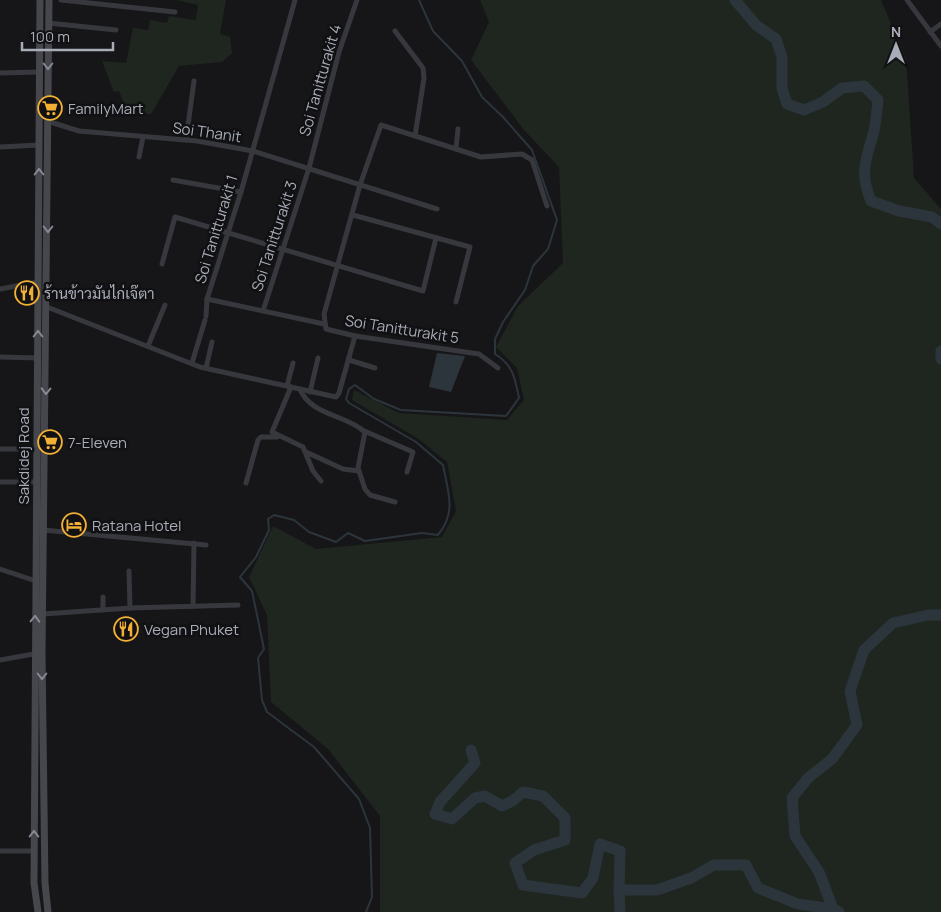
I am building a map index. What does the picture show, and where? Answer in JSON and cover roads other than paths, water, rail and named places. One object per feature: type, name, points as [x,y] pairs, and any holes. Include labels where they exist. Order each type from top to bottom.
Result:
[{"type":"main road","name":"Sakdidej Road","points":[[40,0],[38,72],[37,482],[43,614],[45,883],[48,912]]},
{"type":"main road","name":"Sakdidej Road","points":[[38,912],[34,883],[34,653],[36,582],[43,530],[49,0]]},
{"type":"street","points":[[61,0],[176,12]]},
{"type":"street","name":"Soi Tanitturakit 1","points":[[192,363],[205,318],[207,299],[241,192],[295,0]]},
{"type":"street","name":"Soi Tanitturakit 4","points":[[308,168],[340,52],[357,0]]},
{"type":"street","points":[[907,0],[941,46]]},
{"type":"street","points":[[48,23],[116,30]]},
{"type":"street","points":[[930,32],[941,24]]},
{"type":"street","points":[[396,31],[423,68],[424,78],[415,136],[481,157],[522,154],[528,156],[532,160],[547,206]]},
{"type":"street","points":[[0,73],[38,72]]},
{"type":"street","points":[[186,140],[194,81]]},
{"type":"street","name":"Soi Thanit","points":[[47,121],[80,132],[186,140],[253,150],[437,209]]},
{"type":"street","name":"Soi Tanitturakit 5","points":[[415,136],[381,124],[360,185],[324,314],[324,324],[326,329],[355,336],[479,354],[498,368]]},
{"type":"street","points":[[456,148],[458,128]]},
{"type":"street","points":[[139,157],[143,137]]},
{"type":"street","points":[[0,147],[39,145]]},
{"type":"street","name":"Soi Tanitturakit 3","points":[[263,311],[308,168]]},
{"type":"street","points":[[173,180],[241,192]]},
{"type":"street","points":[[353,214],[470,247],[456,302]]},
{"type":"street","points":[[162,264],[175,217],[423,291],[436,238]]},
{"type":"street","points":[[0,288],[38,282]]},
{"type":"street","points":[[207,299],[324,324]]},
{"type":"street","points":[[148,346],[165,305]]},
{"type":"street","points":[[47,307],[206,368],[336,397],[355,336]]},
{"type":"street","points":[[206,368],[212,342]]},
{"type":"street","points":[[0,357],[38,358]]},
{"type":"street","points":[[349,357],[349,360],[356,364],[375,368]]},
{"type":"street","points":[[310,392],[318,358]]},
{"type":"street","points":[[294,363],[289,387],[272,430],[273,434],[303,447],[313,471],[321,480]]},
{"type":"street","points":[[300,390],[310,402],[325,412],[352,422],[362,430],[413,452],[407,472]]},
{"type":"street","points":[[362,430],[365,435],[359,472],[366,489],[370,495],[395,502]]},
{"type":"street","points":[[246,483],[259,438],[279,437]]},
{"type":"street","points":[[0,449],[37,449]]},
{"type":"street","points":[[306,452],[343,469],[359,472]]},
{"type":"street","points":[[0,482],[37,482]]},
{"type":"street","points":[[43,530],[206,545]]},
{"type":"street","points":[[193,606],[194,543]]},
{"type":"street","points":[[0,569],[36,582]]},
{"type":"street","points":[[129,571],[130,608]]},
{"type":"street","points":[[103,596],[103,610]]},
{"type":"street","points":[[43,614],[130,608],[238,605]]},
{"type":"street","points":[[0,660],[34,653],[42,654]]},
{"type":"street","points":[[0,851],[34,851]]},
{"type":"waterway","points":[[366,912],[372,897],[370,828],[359,799],[314,747],[267,712],[262,700],[258,658],[264,649],[252,591],[240,577],[256,557],[269,530],[268,519],[274,515],[294,520],[309,532],[336,542],[348,533],[365,541],[422,533],[438,535],[448,518],[450,502],[443,465],[416,442],[349,403],[346,399],[349,389],[355,385],[374,399],[401,410],[506,416],[519,398],[509,367],[495,354],[495,339],[503,322],[525,290],[533,266],[548,249],[557,220],[532,150],[503,117],[482,97],[462,61],[433,31],[419,0]]},
{"type":"waterway","points":[[735,0],[756,25],[776,39],[782,57],[782,88],[787,104],[804,110],[823,102],[842,88],[864,86],[878,100],[874,131],[865,166],[865,182],[871,201],[899,211],[932,217],[941,224]]},
{"type":"waterway","points":[[941,351],[941,359]]},
{"type":"waterway","points":[[833,909],[819,872],[795,836],[792,798],[808,778],[832,759],[857,725],[850,691],[864,650],[893,623],[928,615],[941,615]]},
{"type":"waterway","points":[[471,750],[475,763],[440,802],[435,814],[452,819],[475,798],[485,796],[502,806],[514,800],[523,792],[543,796],[565,818],[565,840],[534,850],[515,863],[523,885],[582,893],[593,878],[600,844],[620,851],[619,890],[657,890],[691,878],[714,865],[746,865],[758,888],[798,904],[833,909],[839,912]]},
{"type":"waterway","points":[[619,890],[620,912]]},
{"type":"place","name":"FamilyMart","points":[[50,108]]},
{"type":"place","name":"ร้านข้าวมันไก่เจ๊ตา","points":[[27,293]]},
{"type":"place","name":"7-Eleven","points":[[50,442]]},
{"type":"place","name":"Ratana Hotel","points":[[74,525]]},
{"type":"place","name":"Vegan Phuket","points":[[126,629]]}]
